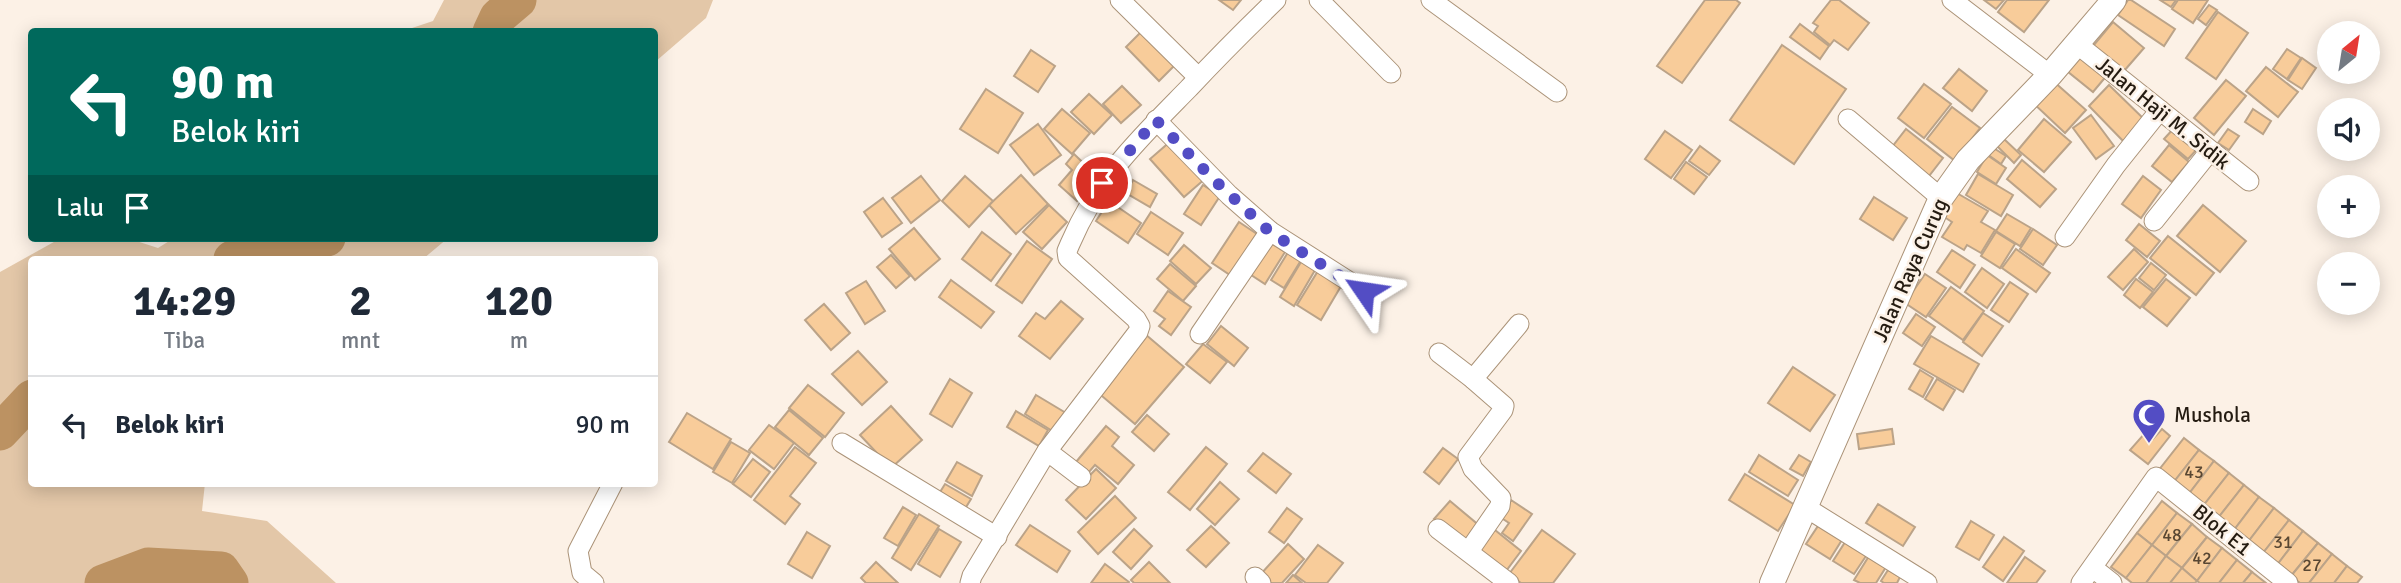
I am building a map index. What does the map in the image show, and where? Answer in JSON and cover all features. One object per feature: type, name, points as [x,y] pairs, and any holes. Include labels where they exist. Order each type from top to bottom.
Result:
[{"type":"main road","name":"Jalan Raya Curug","points":[[1772,583],[1941,198],[1984,142],[2050,75],[2114,0]]},
{"type":"street","points":[[1120,0],[1198,77]]},
{"type":"street","points":[[970,583],[1047,451],[1140,326],[1136,319],[1071,262],[1067,251],[1088,204],[1102,183],[1156,120],[1276,0]]},
{"type":"street","points":[[1319,0],[1391,73]]},
{"type":"street","points":[[1431,0],[1557,92]]},
{"type":"street","points":[[1952,0],[2050,75]]},
{"type":"street","name":"Jalan Haji M. Sidik","points":[[2077,44],[2249,181]]},
{"type":"street","points":[[2065,237],[2116,165],[2160,110]]},
{"type":"street","points":[[1848,118],[1941,198]]},
{"type":"street","points":[[1156,120],[1220,186],[1270,232],[1364,291]]},
{"type":"street","points":[[2154,221],[2210,152]]},
{"type":"street","points":[[1200,334],[1270,232]]},
{"type":"street","points":[[1473,379],[1519,324]]},
{"type":"street","points":[[1439,353],[1504,406],[1468,457],[1473,469],[1501,498],[1500,506],[1469,551]]},
{"type":"street","points":[[842,443],[997,537]]},
{"type":"street","points":[[1047,451],[1081,477]]},
{"type":"street","name":"Blok E1","points":[[2087,575],[2156,477],[2288,583]]},
{"type":"street","points":[[594,583],[582,573],[578,551],[611,487]]},
{"type":"street","points":[[1805,508],[1927,583]]},
{"type":"street","points":[[1438,529],[1509,583]]},
{"type":"street","points":[[2087,575],[2112,583]]},
{"type":"shaded area","points":[[444,0],[713,0],[706,18],[658,59],[658,28],[412,28],[433,21]]},
{"type":"shaded area","points":[[54,242],[139,242],[158,248],[168,242],[443,242],[427,256],[29,256]]},
{"type":"shaded area","points":[[28,256],[28,487],[205,487],[202,511],[267,521],[336,583],[0,583],[0,272]]},
{"type":"building","points":[[1219,0],[1241,0],[1233,10]]},
{"type":"building","points":[[1705,0],[1736,0],[1740,3],[1682,83],[1657,66]]},
{"type":"building","points":[[1831,0],[1839,0],[1869,23],[1848,50],[1834,40],[1830,45],[1814,32],[1818,26],[1813,23]]},
{"type":"building","points":[[1984,0],[2004,0],[1996,9]]},
{"type":"building","points":[[2007,0],[2049,0],[2024,32],[1998,12]]},
{"type":"building","points":[[2128,0],[2175,29],[2164,46],[2118,15]]},
{"type":"building","points":[[2160,0],[2176,0],[2171,7]]},
{"type":"building","points":[[2178,0],[2208,0],[2193,23],[2172,9]]},
{"type":"building","points":[[2209,5],[2217,10],[2206,25],[2198,19]]},
{"type":"building","points":[[2218,12],[2248,33],[2216,79],[2186,58]]},
{"type":"building","points":[[2113,22],[2144,48],[2124,71],[2093,46]]},
{"type":"building","points":[[1800,24],[1829,46],[1820,59],[1790,37]]},
{"type":"building","points":[[1142,31],[1175,65],[1159,81],[1126,47]]},
{"type":"building","points":[[1782,45],[1846,89],[1794,164],[1730,120]]},
{"type":"building","points":[[2287,49],[2301,58],[2287,79],[2273,69]]},
{"type":"building","points":[[1031,50],[1055,66],[1038,92],[1014,76]]},
{"type":"building","points":[[2083,52],[2108,74],[2093,92],[2067,71]]},
{"type":"building","points":[[2302,58],[2316,68],[2302,89],[2288,80]]},
{"type":"building","points":[[2266,67],[2298,92],[2278,117],[2246,91]]},
{"type":"building","points":[[1959,69],[1987,91],[1972,111],[1943,88]]},
{"type":"building","points":[[2052,80],[2086,110],[2065,133],[2032,102]]},
{"type":"building","points":[[2226,80],[2246,96],[2214,135],[2194,118]]},
{"type":"building","points":[[1924,84],[1951,104],[1924,138],[1898,118]]},
{"type":"building","points":[[2109,85],[2147,122],[2126,144],[2089,106]]},
{"type":"building","points":[[1122,86],[1141,105],[1121,123],[1103,104]]},
{"type":"building","points":[[986,89],[1023,113],[998,153],[960,129]]},
{"type":"building","points":[[1089,94],[1112,115],[1094,134],[1071,112]]},
{"type":"building","points":[[1952,107],[1980,128],[1955,161],[1927,139]]},
{"type":"building","points":[[1062,109],[1090,133],[1072,154],[1044,129]]},
{"type":"building","points":[[2253,109],[2271,121],[2263,134],[2245,122]]},
{"type":"building","points":[[2091,115],[2114,146],[2096,159],[2073,128]]},
{"type":"building","points":[[2044,119],[2071,142],[2044,172],[2018,150]]},
{"type":"building","points":[[1038,124],[1061,155],[1034,175],[1010,145]]},
{"type":"building","points":[[2175,127],[2199,147],[2188,159],[2164,139]]},
{"type":"building","points":[[1906,129],[1943,158],[1929,176],[1892,147]]},
{"type":"building","points":[[2228,129],[2239,136],[2229,150],[2218,143]]},
{"type":"building","points":[[1665,131],[1692,150],[1671,178],[1645,159]]},
{"type":"building","points":[[2004,139],[2021,155],[2014,163],[1997,146]]},
{"type":"building","points":[[1172,140],[1206,178],[1184,197],[1150,159]]},
{"type":"building","points":[[2169,145],[2189,162],[2172,182],[2152,166]]},
{"type":"building","points":[[1700,146],[1720,161],[1709,175],[1689,161]]},
{"type":"building","points":[[1992,147],[2006,156],[2001,164],[1987,154]]},
{"type":"building","points":[[1074,154],[1098,177],[1077,201],[1059,185],[1072,170],[1066,164]]},
{"type":"building","points":[[1987,155],[2006,168],[1996,184],[1977,172]]},
{"type":"building","points":[[2022,160],[2056,189],[2040,207],[2007,179]]},
{"type":"building","points":[[1686,162],[1707,177],[1694,194],[1674,179]]},
{"type":"building","points":[[1978,174],[2013,195],[2001,216],[1966,195]]},
{"type":"building","points":[[1021,175],[1048,204],[1016,234],[989,205]]},
{"type":"building","points":[[921,176],[940,200],[911,223],[892,198]]},
{"type":"building","points":[[965,176],[993,201],[969,227],[942,201]]},
{"type":"building","points":[[2143,176],[2161,190],[2141,218],[2122,204]]},
{"type":"building","points":[[1133,180],[1157,194],[1150,207],[1126,193]]},
{"type":"building","points":[[1203,185],[1220,196],[1201,225],[1184,214]]},
{"type":"building","points":[[1955,192],[1988,211],[1981,222],[1995,230],[1981,253],[1967,245],[1964,250],[1942,237],[1952,222],[1941,215]]},
{"type":"building","points":[[1874,197],[1907,218],[1893,240],[1860,219]]},
{"type":"building","points":[[883,198],[902,223],[882,237],[864,212]]},
{"type":"building","points":[[1109,201],[1141,223],[1128,243],[1096,221]]},
{"type":"building","points":[[1049,205],[1067,222],[1042,249],[1023,232]]},
{"type":"building","points":[[2203,205],[2246,241],[2220,272],[2177,236]]},
{"type":"building","points":[[1151,212],[1183,233],[1168,255],[1137,234]]},
{"type":"building","points":[[2007,214],[2031,228],[2020,246],[1996,231]]},
{"type":"building","points":[[1239,222],[1263,238],[1236,279],[1212,263]]},
{"type":"building","points":[[2139,224],[2160,241],[2147,257],[2126,240]]},
{"type":"building","points":[[914,228],[940,259],[915,280],[889,249]]},
{"type":"building","points":[[2033,229],[2057,245],[2043,265],[2020,249]]},
{"type":"building","points":[[982,232],[1011,254],[991,281],[962,259]]},
{"type":"building","points":[[1996,232],[2015,244],[2000,268],[1981,256]]},
{"type":"building","points":[[2168,236],[2214,273],[2196,295],[2150,258]]},
{"type":"building","points":[[1265,239],[1285,252],[1265,284],[1245,271]]},
{"type":"building","points":[[1027,241],[1052,259],[1022,303],[996,285]]},
{"type":"building","points":[[1184,245],[1211,268],[1196,284],[1170,261]]},
{"type":"building","points":[[1290,249],[1303,257],[1284,288],[1271,280]]},
{"type":"building","points":[[2016,249],[2050,273],[2036,292],[2002,268]]},
{"type":"building","points":[[2134,249],[2148,262],[2123,290],[2108,277]]},
{"type":"building","points":[[1952,250],[1975,265],[1960,288],[1937,272]]},
{"type":"building","points":[[891,255],[910,276],[896,288],[877,267]]},
{"type":"building","points":[[1304,257],[1318,265],[1294,306],[1280,297]]},
{"type":"building","points":[[2151,263],[2166,275],[2154,290],[2139,278]]},
{"type":"building","points":[[1170,264],[1196,286],[1183,301],[1157,279]]},
{"type":"building","points":[[1321,266],[1344,281],[1321,320],[1297,305]]},
{"type":"building","points":[[1982,268],[2004,284],[1987,308],[1965,292]]},
{"type":"building","points":[[1925,274],[1946,288],[1926,317],[1905,303]]},
{"type":"building","points":[[2136,279],[2153,292],[2140,308],[2124,295]]},
{"type":"building","points":[[2166,279],[2190,298],[2167,326],[2143,307]]},
{"type":"building","points":[[951,280],[994,312],[981,328],[939,297]]},
{"type":"building","points":[[866,281],[885,311],[865,324],[846,293]]},
{"type":"building","points":[[2010,282],[2028,294],[2009,322],[1991,310]]},
{"type":"building","points":[[1951,287],[1984,311],[1963,340],[1929,316]]},
{"type":"building","points":[[1168,291],[1191,307],[1171,335],[1159,326],[1165,319],[1154,311]]},
{"type":"building","points":[[1061,301],[1083,319],[1050,359],[1019,336],[1036,313],[1045,319]]},
{"type":"building","points":[[824,304],[850,333],[831,350],[805,320]]},
{"type":"building","points":[[1983,313],[2003,326],[1982,356],[1963,342]]},
{"type":"building","points":[[1916,314],[1935,327],[1922,346],[1903,333]]},
{"type":"building","points":[[1221,326],[1248,348],[1234,366],[1207,344]]},
{"type":"building","points":[[1145,334],[1184,367],[1135,424],[1096,391]]},
{"type":"building","points":[[1931,336],[1979,364],[1963,392],[1914,364]]},
{"type":"building","points":[[1203,344],[1227,362],[1210,383],[1186,364]]},
{"type":"building","points":[[858,351],[887,382],[862,405],[832,374]]},
{"type":"building","points":[[1793,367],[1835,395],[1810,431],[1768,403]]},
{"type":"building","points":[[1920,370],[1933,378],[1923,397],[1909,389]]},
{"type":"building","points":[[950,379],[972,393],[952,427],[930,414]]},
{"type":"building","points":[[1937,379],[1955,390],[1943,410],[1925,399]]},
{"type":"building","points":[[808,385],[844,413],[825,437],[789,408]]},
{"type":"building","points":[[1036,395],[1066,413],[1054,432],[1025,414]]},
{"type":"building","points":[[891,406],[922,440],[891,468],[860,435]]},
{"type":"building","points":[[789,410],[823,438],[809,455],[775,427]]},
{"type":"building","points":[[1016,411],[1048,430],[1039,446],[1007,427]]},
{"type":"building","points":[[687,413],[731,439],[713,469],[669,442]]},
{"type":"building","points":[[1147,415],[1169,434],[1154,451],[1132,432]]},
{"type":"building","points":[[769,425],[794,443],[774,469],[749,450]]},
{"type":"building","points":[[1106,426],[1119,437],[1112,446],[1134,465],[1118,484],[1095,465],[1088,473],[1076,462]]},
{"type":"building","points":[[1892,429],[1894,444],[1859,449],[1857,434]]},
{"type":"building","name":"Mushola","points":[[2162,429],[2170,436],[2148,464],[2130,450],[2145,433],[2153,439]]},
{"type":"building","points":[[2184,438],[2199,450],[2173,483],[2158,471]]},
{"type":"building","points":[[731,442],[750,453],[732,483],[713,472]]},
{"type":"building","points":[[795,447],[816,463],[790,496],[800,504],[785,524],[754,500]]},
{"type":"building","points":[[1206,447],[1227,464],[1190,510],[1168,492]]},
{"type":"building","points":[[1443,448],[1458,459],[1439,484],[1424,472]]},
{"type":"building","points":[[2199,450],[2214,461],[2188,495],[2173,483]]},
{"type":"building","points":[[1263,453],[1291,474],[1276,493],[1248,471]]},
{"type":"building","points":[[1759,455],[1798,480],[1788,496],[1749,472]]},
{"type":"building","points":[[1799,455],[1811,462],[1803,476],[1790,469]]},
{"type":"building","points":[[753,459],[770,472],[751,497],[733,484]]},
{"type":"building","points":[[2214,461],[2229,473],[2203,506],[2188,495]]},
{"type":"building","points":[[957,462],[982,476],[972,496],[946,481]]},
{"type":"building","points":[[1096,469],[1116,488],[1086,519],[1066,500]]},
{"type":"building","points":[[2229,473],[2244,485],[2218,518],[2203,506]]},
{"type":"building","points":[[1745,474],[1795,505],[1778,531],[1729,500]]},
{"type":"building","points":[[1220,482],[1239,499],[1215,525],[1197,509]]},
{"type":"building","points":[[945,484],[971,499],[963,512],[937,497]]},
{"type":"building","points":[[2244,485],[2259,497],[2234,530],[2218,518]]},
{"type":"building","points":[[1115,496],[1136,518],[1098,554],[1078,532]]},
{"type":"building","points":[[2259,497],[2274,508],[2248,542],[2234,530]]},
{"type":"building","points":[[1511,500],[1532,514],[1513,541],[1502,533],[1509,523],[1500,517]]},
{"type":"building","points":[[1450,501],[1481,527],[1466,545],[1434,519]]},
{"type":"building","points":[[2162,501],[2177,513],[2152,545],[2137,533]]},
{"type":"building","points":[[1878,504],[1915,527],[1903,546],[1866,523]]},
{"type":"building","points":[[903,507],[916,515],[898,546],[884,538]]},
{"type":"building","points":[[1287,508],[1302,519],[1284,543],[1269,532]]},
{"type":"building","points":[[2274,508],[2289,520],[2263,553],[2248,542]]},
{"type":"building","points":[[2177,513],[2192,524],[2166,556],[2152,545]]},
{"type":"building","points":[[919,514],[939,526],[911,570],[892,558]]},
{"type":"building","points":[[1822,520],[1845,535],[1830,559],[1806,544]]},
{"type":"building","points":[[2289,520],[2303,531],[2277,565],[2263,553]]},
{"type":"building","points":[[1971,521],[1994,535],[1979,560],[1956,547]]},
{"type":"building","points":[[2192,524],[2207,537],[2182,568],[2166,556]]},
{"type":"building","points":[[1030,525],[1070,551],[1057,572],[1016,545]]},
{"type":"building","points":[[1211,526],[1229,543],[1206,567],[1187,550]]},
{"type":"building","points":[[1490,526],[1521,551],[1506,571],[1474,547]]},
{"type":"building","points":[[939,529],[961,542],[940,577],[918,564]]},
{"type":"building","points":[[1134,529],[1152,546],[1131,569],[1113,552]]},
{"type":"building","points":[[1542,530],[1575,554],[1553,583],[1521,583],[1509,574]]},
{"type":"building","points":[[2303,531],[2318,543],[2291,576],[2277,565]]},
{"type":"building","points":[[807,532],[830,546],[812,578],[788,564]]},
{"type":"building","points":[[2137,533],[2152,545],[2126,578],[2111,567]]},
{"type":"building","points":[[1849,536],[1870,550],[1854,574],[1833,561]]},
{"type":"building","points":[[2004,537],[2024,551],[2003,581],[1983,567]]},
{"type":"building","points":[[2207,537],[2222,548],[2197,581],[2182,568]]},
{"type":"building","points":[[2318,543],[2332,554],[2309,583],[2300,583],[2291,576]]},
{"type":"building","points":[[1288,544],[1304,559],[1282,583],[1270,583],[1260,575]]},
{"type":"building","points":[[1318,545],[1343,563],[1327,583],[1306,583],[1295,575]]},
{"type":"building","points":[[2152,545],[2166,556],[2146,583],[2132,583],[2126,578]]},
{"type":"building","points":[[2222,548],[2237,560],[2219,583],[2197,581]]},
{"type":"building","points":[[2332,554],[2347,566],[2334,583],[2309,583]]},
{"type":"building","points":[[1869,556],[1886,567],[1876,583],[1860,583],[1854,580]]},
{"type":"building","points":[[2166,556],[2182,568],[2170,583],[2146,583]]},
{"type":"building","points":[[2025,557],[2045,571],[2036,583],[2007,583]]},
{"type":"building","points":[[2237,560],[2252,572],[2243,583],[2219,583]]},
{"type":"building","points":[[876,562],[898,583],[866,583],[861,578]]},
{"type":"building","points":[[1149,562],[1170,583],[1134,583],[1131,580]]},
{"type":"building","points":[[1105,564],[1129,582],[1091,583]]},
{"type":"building","points":[[2347,566],[2362,577],[2357,583],[2334,583]]},
{"type":"building","points":[[2182,568],[2197,581],[2195,583],[2170,583]]},
{"type":"building","points":[[1888,570],[1900,577],[1897,583],[1881,581]]},
{"type":"building","points":[[2252,572],[2266,583],[2243,583]]},
{"type":"building","points":[[1293,575],[1302,583],[1286,583]]},
{"type":"waterway","points":[[493,28],[498,17],[518,0]]},
{"type":"waterway","points":[[240,256],[305,242]]},
{"type":"waterway","points":[[0,432],[28,402]]},
{"type":"waterway","points":[[103,583],[148,566],[221,570],[230,583]]},
{"type":"place","name":"Mushola","points":[[2149,445]]},
{"type":"route","points":[[1102,183],[1156,120],[1211,177],[1270,232],[1364,291]]}]
